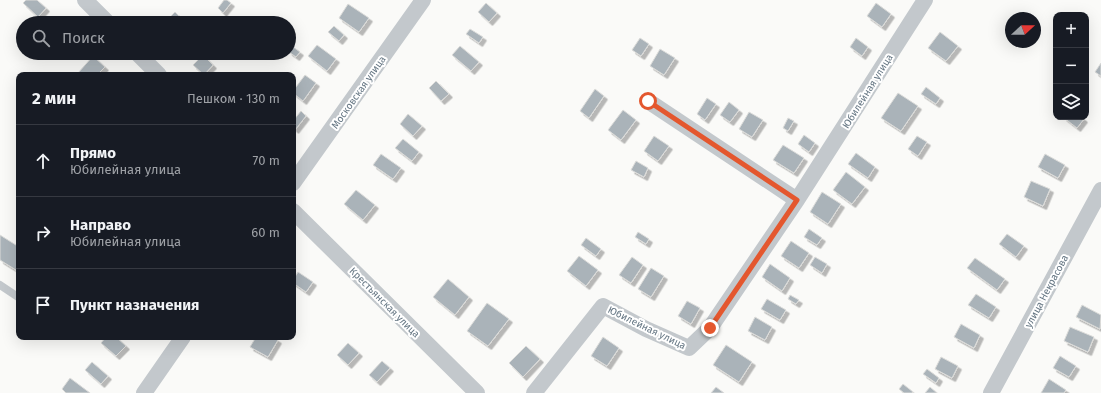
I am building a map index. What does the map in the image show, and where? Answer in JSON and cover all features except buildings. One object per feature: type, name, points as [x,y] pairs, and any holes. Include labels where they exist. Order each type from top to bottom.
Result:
[{"type":"street","points":[[85,0],[101,16]]},
{"type":"street","name":"Московская улица","points":[[296,179],[423,0]]},
{"type":"street","name":"Юбилейная улица","points":[[534,393],[603,306],[646,329],[689,348],[710,328],[797,200],[923,1]]},
{"type":"street","points":[[144,60],[156,72]]},
{"type":"street","points":[[648,101],[797,200]]},
{"type":"street","name":"улица Некрасова","points":[[991,393],[1101,190]]},
{"type":"street","name":"Крестьянская улица","points":[[296,213],[477,393]]},
{"type":"street","points":[[144,393],[181,340]]},
{"type":"lane","points":[[0,285],[16,295]]},
{"type":"route","points":[[648,101],[797,200],[710,328]]}]
